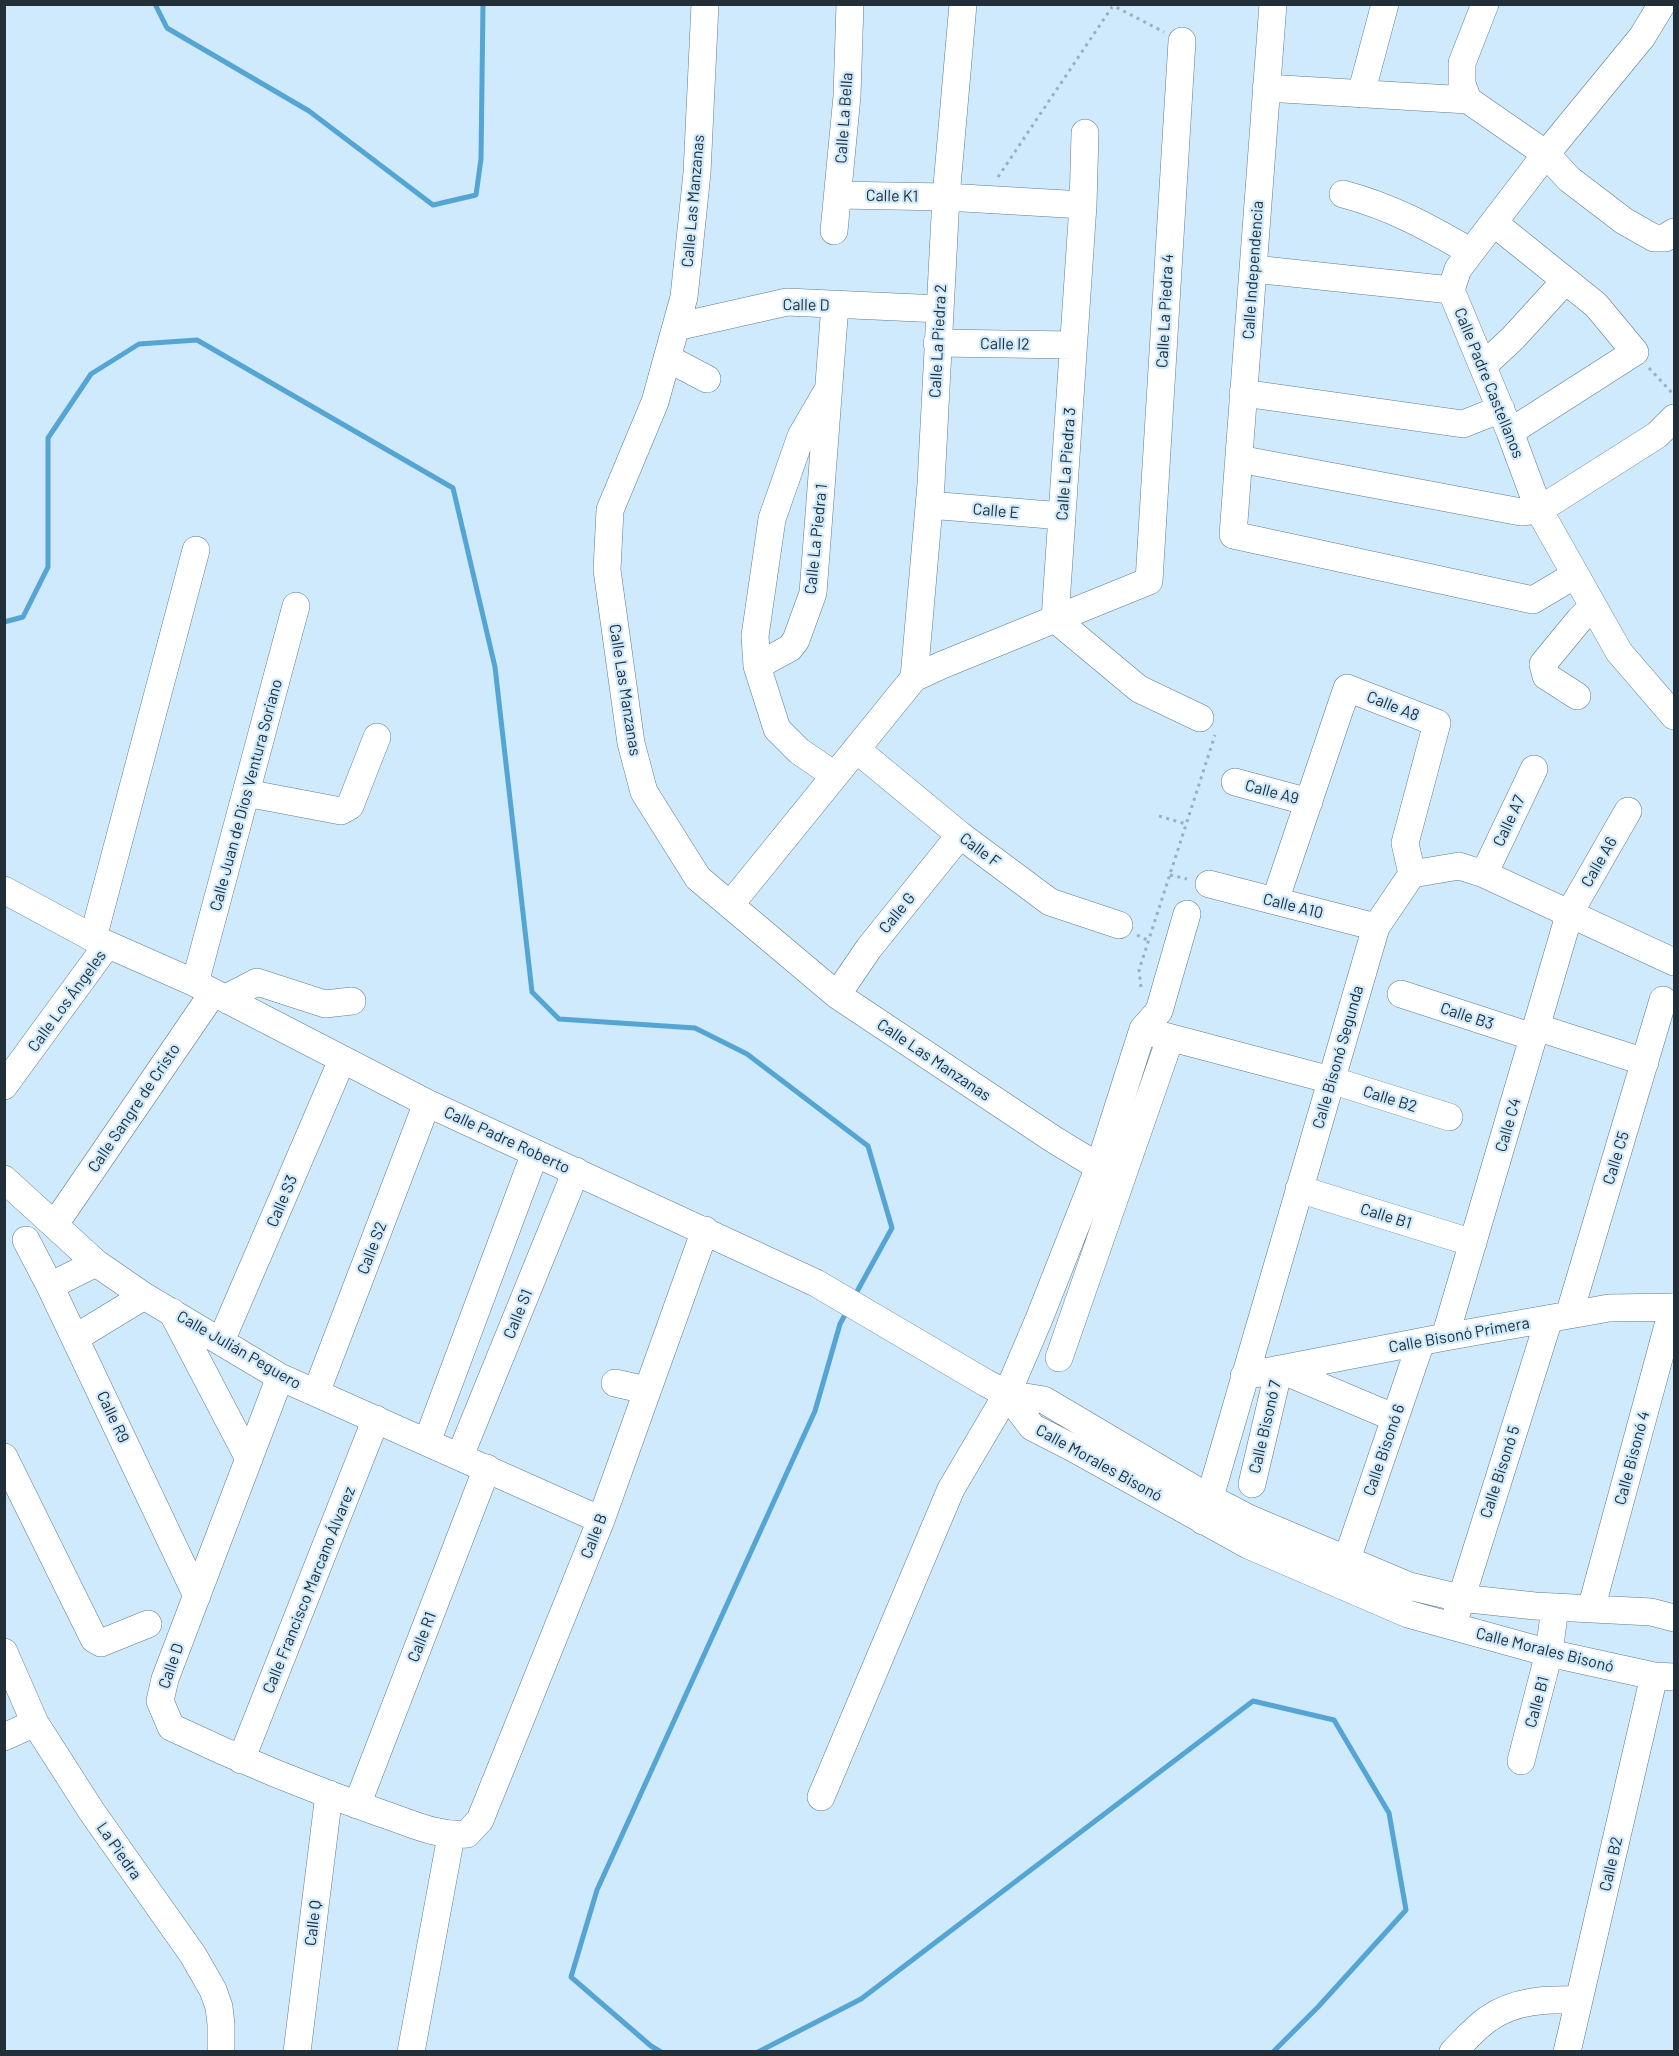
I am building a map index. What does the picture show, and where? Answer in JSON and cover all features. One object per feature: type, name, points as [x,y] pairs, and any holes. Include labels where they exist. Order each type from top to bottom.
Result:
[{"type":"street","name":"Calle Las Manzanas","points":[[705,4],[697,173],[684,297],[655,402],[610,510],[607,570],[631,743],[644,792],[698,878],[837,994],[1053,1139],[1099,1167]]},
{"type":"street","name":"Calle La Bella","points":[[834,231],[847,96],[850,4]]},
{"type":"street","name":"Calle La Piedra 2","points":[[914,678],[929,506],[946,197],[963,4]]},
{"type":"street","name":"Calle Independencia","points":[[1273,4],[1233,535],[1533,600],[1575,575]]},
{"type":"street","points":[[1361,94],[1385,4]]},
{"type":"street","points":[[1468,100],[1462,84],[1462,63],[1485,4]]},
{"type":"street","name":"Calle Padre Castellanos","points":[[1662,4],[1642,37],[1546,154],[1458,269],[1451,291],[1539,510],[1619,652],[1674,716]]},
{"type":"street","name":"Calle La Piedra 4","points":[[1055,619],[1149,581],[1182,40]]},
{"type":"street","points":[[1266,88],[1468,100],[1546,154],[1569,179],[1624,222],[1653,238],[1665,238],[1674,232]]},
{"type":"street","name":"Calle La Piedra 3","points":[[1055,619],[1083,204],[1085,133]]},
{"type":"street","points":[[1343,194],[1375,202],[1413,219],[1471,252]]},
{"type":"street","name":"Calle K1","points":[[838,195],[946,197],[1083,204]]},
{"type":"street","points":[[1243,393],[1463,424],[1505,421],[1635,352],[1596,305],[1494,223]]},
{"type":"street","points":[[1254,269],[1451,291]]},
{"type":"street","points":[[1483,366],[1513,338],[1565,281]]},
{"type":"street","name":"Calle D","points":[[676,327],[787,302],[940,309]]},
{"type":"street","name":"Calle La Piedra 1","points":[[757,666],[790,648],[796,640],[813,594],[835,305]]},
{"type":"street","name":"Calle I2","points":[[937,343],[1073,345]]},
{"type":"street","points":[[667,358],[707,379]]},
{"type":"street","name":"Calle La Piedra 1","points":[[829,388],[801,436],[772,519],[755,636],[757,666],[777,729],[799,751],[834,775]]},
{"type":"street","points":[[1239,459],[1521,512],[1539,510],[1657,435],[1674,418]]},
{"type":"street","name":"Calle E","points":[[929,506],[1062,516]]},
{"type":"street","points":[[100,941],[196,550]]},
{"type":"street","name":"Calle Juan de Dios Ventura Soriano","points":[[212,992],[246,793],[296,606]]},
{"type":"street","points":[[1577,696],[1546,676],[1544,664],[1580,619],[1593,607]]},
{"type":"street","points":[[730,905],[914,678],[942,664],[1055,619],[1139,689],[1200,718]]},
{"type":"street","name":"Calle A8","points":[[1275,902],[1347,688],[1437,723],[1405,843],[1412,874]]},
{"type":"street","points":[[246,793],[341,811],[350,806],[377,737]]},
{"type":"street","name":"Calle F","points":[[856,749],[960,835],[1050,902],[1119,925]]},
{"type":"street","name":"Calle A7","points":[[1484,874],[1534,769]]},
{"type":"street","name":"Calle A9","points":[[1235,782],[1309,802]]},
{"type":"street","name":"Calle A6","points":[[1570,912],[1628,811]]},
{"type":"street","name":"Calle G","points":[[837,994],[869,948],[960,835]]},
{"type":"street","points":[[1412,874],[1459,866],[1484,874],[1674,962]]},
{"type":"street","name":"Calle Bisonó Segunda","points":[[1205,1509],[1376,927],[1412,874]]},
{"type":"street","name":"Calle A10","points":[[1209,884],[1376,927]]},
{"type":"street","name":"Calle Padre Roberto","points":[[4,890],[100,941],[212,992],[427,1103],[816,1282],[1007,1394]]},
{"type":"street","name":"Calle C4","points":[[1433,1339],[1473,1243],[1570,912]]},
{"type":"street","points":[[821,1797],[951,1489],[1007,1394],[1099,1167],[1143,1029],[1159,1011],[1187,914]]},
{"type":"street","name":"Calle Los Ángeles","points":[[4,1086],[100,941]]},
{"type":"street","points":[[212,992],[232,995],[257,982],[325,1004],[352,1001]]},
{"type":"street","name":"Calle Sangre de Cristo","points":[[55,1224],[212,992]]},
{"type":"street","name":"Calle B3","points":[[1401,994],[1645,1062]]},
{"type":"street","name":"Calle C5","points":[[1559,1317],[1645,1062],[1663,1000]]},
{"type":"street","name":"Calle B2","points":[[1143,1029],[1170,1039],[1331,1080],[1449,1117]]},
{"type":"street","points":[[1059,1358],[1170,1039]]},
{"type":"street","name":"Calle S3","points":[[221,1341],[342,1060]]},
{"type":"street","name":"Calle S2","points":[[316,1393],[427,1103]]},
{"type":"street","points":[[427,1442],[535,1153]]},
{"type":"street","name":"Calle S1","points":[[460,1456],[576,1171]]},
{"type":"street","name":"Calle Julián Peguero","points":[[4,1179],[96,1263],[144,1296],[280,1377],[601,1520]]},
{"type":"street","name":"Calle B1","points":[[1299,1190],[1473,1243]]},
{"type":"street","name":"Calle B","points":[[459,1835],[480,1820],[601,1520],[705,1230]]},
{"type":"street","name":"Calle R9","points":[[26,1240],[197,1596]]},
{"type":"street","points":[[50,1286],[96,1263]]},
{"type":"street","points":[[75,1338],[144,1296]]},
{"type":"street","name":"Calle Bisonó Primera","points":[[1244,1376],[1609,1308],[1674,1307]]},
{"type":"street","name":"Calle Bisonó 4","points":[[1590,1609],[1674,1307]]},
{"type":"street","points":[[172,1312],[249,1459]]},
{"type":"street","name":"Calle Bisonó 5","points":[[1453,1626],[1460,1598],[1559,1317]]},
{"type":"street","name":"Calle Bisonó 6","points":[[1347,1559],[1395,1418],[1433,1339]]},
{"type":"street","points":[[1279,1369],[1395,1418]]},
{"type":"street","name":"Calle Bisonó 7","points":[[1252,1484],[1279,1369]]},
{"type":"street","name":"Calle D","points":[[280,1377],[165,1679],[160,1701],[171,1726],[241,1760],[357,1805],[459,1835]]},
{"type":"street","points":[[615,1383],[646,1390]]},
{"type":"street","name":"Calle Morales Bisonó","points":[[1007,1394],[1032,1427],[1205,1509],[1248,1518],[1409,1586],[1460,1598],[1555,1607],[1650,1612],[1674,1618]]},
{"type":"street","name":"Calle Francisco Marcano Álvarez","points":[[241,1760],[376,1419]]},
{"type":"street","points":[[4,1457],[94,1639],[101,1643],[148,1624]]},
{"type":"street","name":"Calle R1","points":[[357,1805],[487,1468]]},
{"type":"street","name":"Calle Morales Bisonó","points":[[1205,1509],[1248,1545],[1408,1614],[1550,1653],[1664,1676]]},
{"type":"street","name":"Calle B1","points":[[1521,1761],[1550,1653],[1555,1607]]},
{"type":"street","name":"La Piedra","points":[[7,1660],[35,1723],[92,1812],[198,1964],[213,1990],[219,2007],[221,2052]]},
{"type":"street","name":"Calle B2","points":[[1567,2052],[1664,1676]]},
{"type":"street","points":[[4,1737],[35,1723]]},
{"type":"street","name":"Calle Q","points":[[297,2052],[329,1794]]},
{"type":"street","points":[[411,2052],[459,1835]]},
{"type":"street","points":[[1453,2052],[1486,2019],[1499,2012],[1521,2004],[1548,1999],[1579,2000]]},
{"type":"path","points":[[983,199],[1111,6],[1182,40]]},
{"type":"path","points":[[1635,352],[1674,395]]},
{"type":"path","points":[[1141,992],[1139,970],[1219,724],[1200,718]]},
{"type":"path","points":[[1160,816],[1186,824]]},
{"type":"waterway","points":[[155,4],[167,28],[309,111],[433,205],[476,195],[481,159],[483,4]]},
{"type":"waterway","points":[[4,622],[23,617],[48,567],[48,438],[91,374],[139,344],[197,340],[453,488],[495,667],[532,992],[559,1019],[695,1028],[747,1054],[868,1146],[892,1228],[854,1297]]},
{"type":"waterway","points":[[661,2052],[571,1977],[597,1890],[815,1411],[840,1324],[847,1311]]},
{"type":"waterway","points":[[758,2052],[861,1999],[1253,1701],[1334,1720],[1389,1813],[1406,1910],[1318,2007],[1273,2052]]}]
